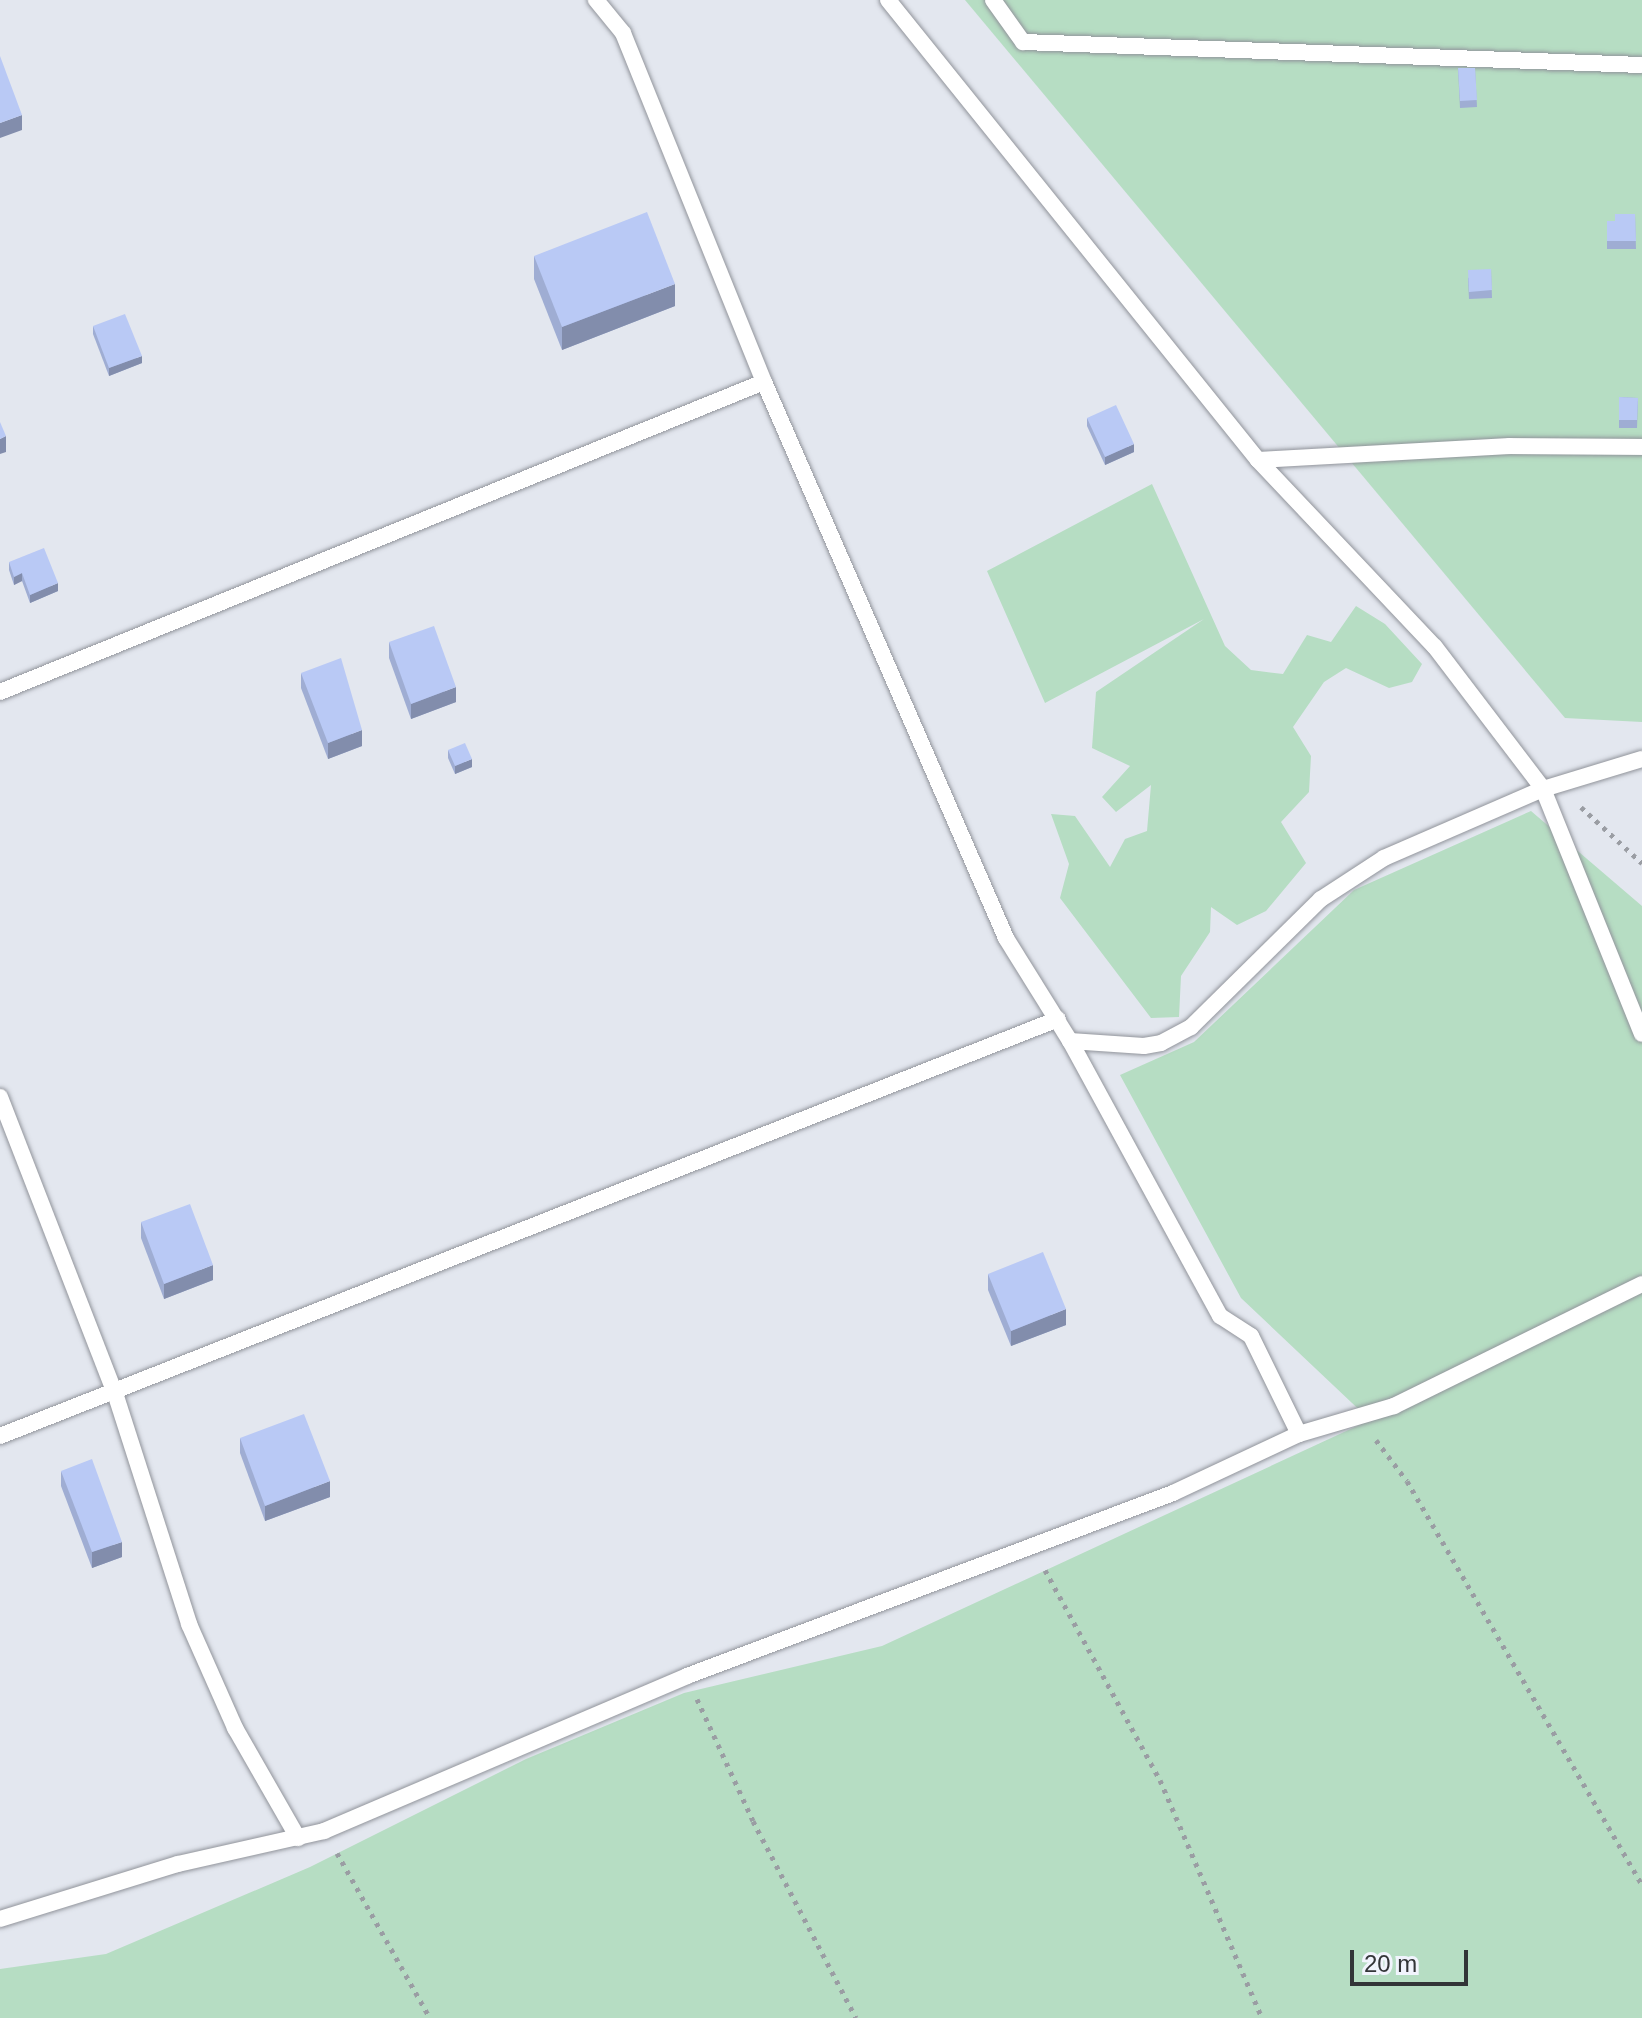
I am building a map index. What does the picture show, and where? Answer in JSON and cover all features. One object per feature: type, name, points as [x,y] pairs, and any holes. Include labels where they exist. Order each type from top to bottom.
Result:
[{"type":"lane","points":[[596,0],[623,33],[764,382],[1006,938],[1058,1019],[1220,1316],[1251,1336],[1299,1434]]},
{"type":"lane","points":[[888,0],[1258,460],[1435,647],[1543,789],[1642,1034]]},
{"type":"lane","points":[[993,0],[1023,42],[1642,65]]},
{"type":"lane","points":[[0,692],[764,382]]},
{"type":"lane","points":[[1258,460],[1510,446],[1642,447]]},
{"type":"lane","points":[[1070,1041],[1144,1046],[1191,1027],[1321,899],[1384,858],[1543,789],[1642,759]]},
{"type":"lane","points":[[0,1436],[1058,1019]]},
{"type":"lane","points":[[0,1097],[115,1393],[189,1624],[235,1728],[298,1838]]},
{"type":"lane","points":[[0,1919],[178,1864],[324,1831],[687,1676],[1173,1493],[1299,1434],[1394,1406],[1642,1284]]},
{"type":"path","points":[[1543,789],[1591,812],[1642,863]]},
{"type":"path","points":[[1359,1416],[1407,1481],[1642,1885]]},
{"type":"path","points":[[1031,1544],[1160,1780],[1262,2018]]},
{"type":"path","points":[[687,1676],[753,1821],[856,2018]]},
{"type":"path","points":[[324,1831],[430,2018]]},
{"type":"green space","points":[[965,0],[1642,0],[1642,722],[1565,718]]},
{"type":"green space","points":[[1152,484],[1225,646],[1251,670],[1283,674],[1307,635],[1331,642],[1356,606],[1385,624],[1422,664],[1412,682],[1389,688],[1346,668],[1324,682],[1293,727],[1311,756],[1309,792],[1281,822],[1306,863],[1266,911],[1237,925],[1211,907],[1210,932],[1181,976],[1179,1017],[1151,1018],[1060,898],[1069,864],[1051,814],[1075,816],[1110,867],[1125,839],[1147,831],[1151,785],[1116,812],[1102,797],[1130,766],[1092,748],[1096,692],[1204,619],[1045,703],[987,571]]},
{"type":"green space","points":[[1531,811],[1642,906],[1642,2018],[0,2018],[0,1969],[106,1954],[310,1867],[526,1759],[684,1693],[882,1646],[1370,1420],[1241,1298],[1120,1075],[1194,1042],[1354,890]]},
{"type":"building","points":[[0,56],[22,115],[0,123]]},
{"type":"building","points":[[1458,68],[1475,68],[1477,100],[1460,101]]},
{"type":"building","points":[[647,212],[675,284],[562,327],[534,256]]},
{"type":"building","points":[[1615,214],[1635,214],[1636,241],[1607,241],[1607,221],[1615,221]]},
{"type":"building","points":[[1491,269],[1492,290],[1469,292],[1468,270]]},
{"type":"building","points":[[125,314],[142,356],[109,368],[93,326]]},
{"type":"building","points":[[1619,397],[1638,398],[1637,420],[1619,420]]},
{"type":"building","points":[[1116,405],[1134,444],[1105,457],[1087,418]]},
{"type":"building","points":[[0,422],[6,436],[0,439]]},
{"type":"building","points":[[44,548],[58,583],[30,595],[22,573],[14,577],[9,562]]},
{"type":"building","points":[[434,626],[456,687],[411,704],[389,642]]},
{"type":"building","points":[[341,658],[362,730],[328,743],[301,673]]},
{"type":"building","points":[[465,743],[472,759],[455,766],[448,750]]},
{"type":"building","points":[[190,1204],[213,1265],[164,1284],[141,1222]]},
{"type":"building","points":[[1043,1252],[1066,1309],[1011,1331],[988,1274]]},
{"type":"building","points":[[304,1414],[330,1481],[265,1506],[240,1438]]},
{"type":"building","points":[[92,1459],[122,1542],[92,1552],[61,1471]]}]
